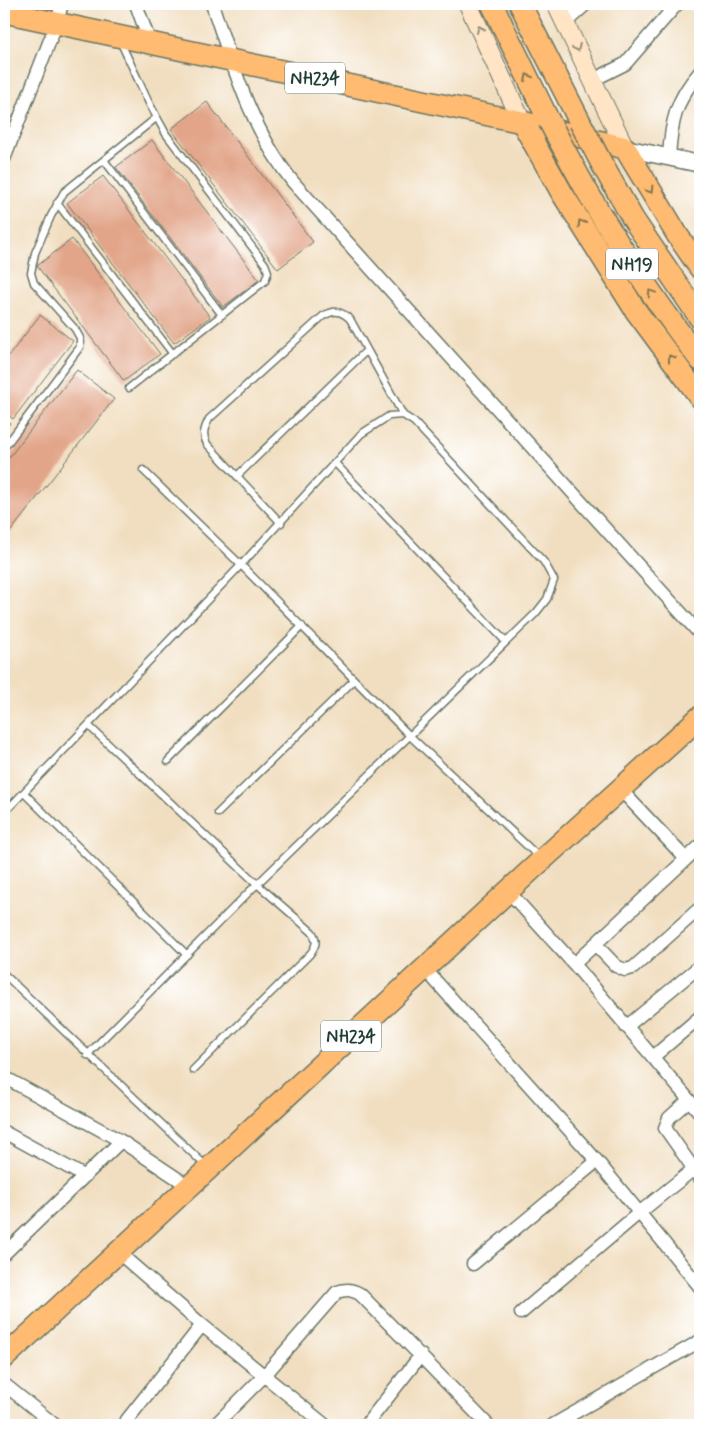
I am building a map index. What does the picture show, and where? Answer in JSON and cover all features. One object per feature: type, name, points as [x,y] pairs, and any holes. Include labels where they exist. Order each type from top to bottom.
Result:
[{"type":"highway","name":"NH19","points":[[492,4],[549,121],[618,243],[657,302],[700,360]]},
{"type":"highway","name":"NH19","points":[[520,4],[603,166],[633,219],[700,318]]},
{"type":"highway","name":"NH234","points":[[4,12],[59,13],[118,36],[522,122],[626,148]]},
{"type":"highway","points":[[522,122],[562,193],[636,311],[700,397]]},
{"type":"highway","points":[[626,148],[678,236],[700,268]]},
{"type":"highway","name":"NH234","points":[[4,1358],[424,968],[700,717]]},
{"type":"main road","points":[[468,4],[522,122]]},
{"type":"main road","points":[[556,4],[626,148]]},
{"type":"street","points":[[136,4],[150,43]]},
{"type":"street","points":[[212,4],[231,60],[267,146],[293,182],[700,634]]},
{"type":"street","points":[[565,22],[586,4]]},
{"type":"street","points":[[593,80],[625,64],[677,4]]},
{"type":"street","points":[[4,159],[59,13]]},
{"type":"street","points":[[669,157],[671,133],[676,110],[683,94],[700,72]]},
{"type":"street","points":[[626,148],[700,164]]},
{"type":"street","points":[[620,789],[686,859]]},
{"type":"street","points":[[574,964],[700,846]]},
{"type":"street","points":[[508,891],[574,964],[626,1027],[696,1106],[669,1118],[665,1128],[698,1171],[639,1213],[521,1313]]},
{"type":"street","points":[[595,944],[616,966],[624,970],[633,968],[700,908]]},
{"type":"street","points":[[626,1027],[700,966]]},
{"type":"street","points":[[424,968],[596,1162],[700,1287]]},
{"type":"street","points":[[653,1057],[700,1016]]},
{"type":"street","points":[[4,1077],[121,1141],[190,1187]]},
{"type":"street","points":[[4,1132],[84,1176]]},
{"type":"street","points":[[4,1254],[121,1141]]},
{"type":"street","points":[[473,1264],[596,1162]]},
{"type":"street","points":[[119,1253],[320,1424]]},
{"type":"street","points":[[216,1425],[264,1376],[337,1292],[345,1289],[360,1294],[488,1425]]},
{"type":"street","points":[[123,1425],[202,1325]]},
{"type":"street","points":[[552,1425],[700,1343]]},
{"type":"street","points":[[366,1425],[421,1355]]},
{"type":"street","points":[[4,1384],[55,1425]]},
{"type":"lane","points":[[118,36],[156,118],[166,134],[265,264],[268,272],[265,281],[129,388]]},
{"type":"lane","points":[[4,448],[80,347],[80,338],[75,329],[34,283],[31,273],[36,253],[58,203],[64,192],[156,118]]},
{"type":"lane","points":[[104,160],[222,315]]},
{"type":"lane","points":[[58,203],[173,354]]},
{"type":"lane","points":[[87,1055],[257,884],[506,642],[547,599],[554,580],[544,562],[414,422],[403,415],[350,320],[342,312],[332,311],[323,316],[209,419],[204,429],[203,436],[207,444],[281,523]]},
{"type":"lane","points":[[237,476],[367,350]]},
{"type":"lane","points":[[4,813],[242,565],[361,434],[375,423],[389,416],[403,415]]},
{"type":"lane","points":[[336,463],[506,642]]},
{"type":"lane","points":[[143,470],[242,565],[410,736],[542,860]]},
{"type":"lane","points":[[168,760],[302,626]]},
{"type":"lane","points":[[218,813],[354,680]]},
{"type":"lane","points":[[89,726],[257,884],[312,932],[316,938],[315,947],[193,1070]]},
{"type":"lane","points":[[24,793],[187,955]]},
{"type":"lane","points":[[4,974],[209,1169]]},
{"type":"building","points":[[207,102],[313,242],[278,269],[171,129]]},
{"type":"building","points":[[152,140],[259,280],[223,307],[116,167]]},
{"type":"building","points":[[103,176],[210,317],[174,343],[67,203]]},
{"type":"building","points":[[72,239],[160,354],[124,381],[37,266]]},
{"type":"building","points":[[40,315],[73,341],[13,419],[4,411],[4,362]]},
{"type":"building","points":[[77,370],[114,399],[4,540],[4,464]]},
{"type":"building","points":[[4,418],[10,423],[4,431]]}]
